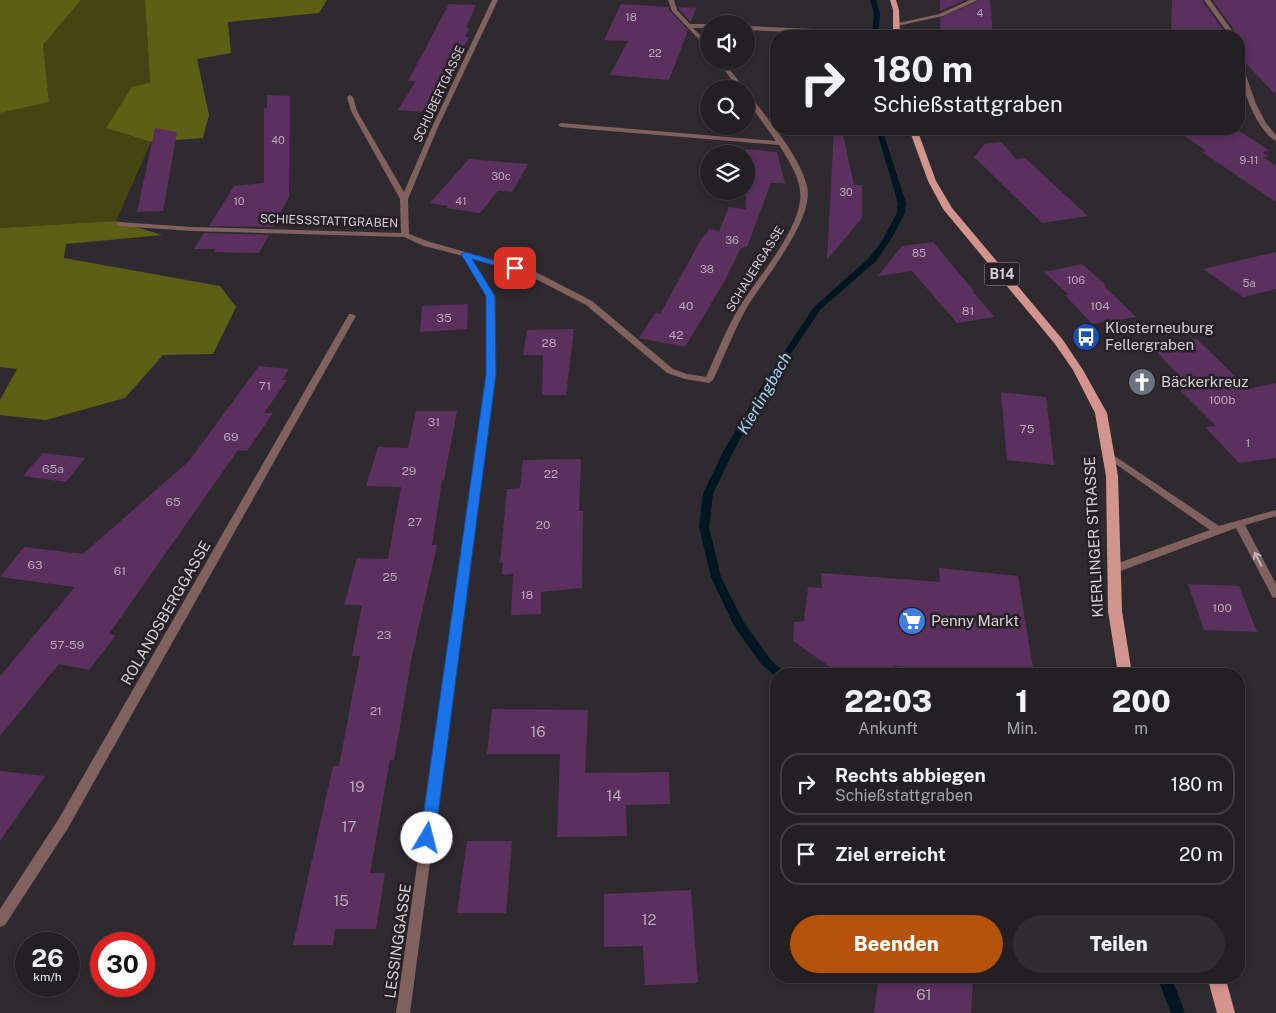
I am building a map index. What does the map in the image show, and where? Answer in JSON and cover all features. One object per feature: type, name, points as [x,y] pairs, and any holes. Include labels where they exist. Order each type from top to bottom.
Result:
[{"type":"main road","points":[[893,0],[896,30]]},
{"type":"main road","name":"KIERLINGER STRASSE","points":[[915,135],[932,181],[948,209],[1059,342],[1078,370],[1101,413],[1110,456],[1115,611],[1124,668]]},
{"type":"main road","points":[[1218,983],[1226,1013]]},
{"type":"street","name":"SCHUBERTGASSE","points":[[405,236],[404,199],[435,127],[495,0]]},
{"type":"street","points":[[671,0],[674,10],[700,38]]},
{"type":"street","points":[[896,24],[941,15],[975,0]]},
{"type":"street","points":[[1207,0],[1228,30]]},
{"type":"street","points":[[690,26],[700,26]]},
{"type":"street","points":[[755,28],[791,30]]},
{"type":"street","points":[[727,70],[735,80]]},
{"type":"street","points":[[1245,81],[1254,106],[1271,135],[1276,139]]},
{"type":"street","name":"SCHUBERTGASSE","points":[[350,96],[354,111],[404,199]]},
{"type":"street","name":"SCHAUERGASSE","points":[[755,107],[770,128]]},
{"type":"street","points":[[561,125],[780,142]]},
{"type":"street","name":"SCHAUERGASSE","points":[[710,380],[740,313],[787,242],[797,222],[803,203],[804,189],[800,175],[775,135]]},
{"type":"street","name":"SCHIESSSTATTGRABEN","points":[[119,224],[192,229],[303,230],[405,236],[531,273],[581,298],[596,308],[670,371],[685,376],[710,380]]},
{"type":"street","name":"LESSINGGASSE","points":[[403,1013],[491,374],[490,296],[465,254]]},
{"type":"street","name":"ROLANDSBERGGASSE","points":[[0,921],[63,824],[352,316]]},
{"type":"street","points":[[1110,456],[1219,531]]},
{"type":"street","points":[[1114,569],[1239,524],[1273,516]]},
{"type":"street","points":[[1239,524],[1276,594]]},
{"type":"shaded area","points":[[0,0],[81,0],[43,45],[49,102],[0,113]]},
{"type":"shaded area","points":[[81,0],[145,0],[150,83],[106,128],[151,142],[116,221],[0,228],[0,113],[49,102],[43,45]]},
{"type":"shaded area","points":[[145,0],[327,0],[319,13],[228,22],[231,53],[197,59],[209,115],[203,138],[151,142],[106,128],[132,87],[150,83]]},
{"type":"shaded area","points":[[116,221],[162,235],[66,244],[64,258],[220,286],[236,307],[213,354],[163,355],[125,398],[46,420],[0,415],[0,400],[17,369],[0,367],[0,228]]},
{"type":"building","points":[[940,0],[965,0],[940,11]]},
{"type":"building","points":[[980,0],[990,0],[992,30],[941,30],[940,18]]},
{"type":"building","points":[[1172,0],[1202,0],[1223,30],[1171,30]]},
{"type":"building","points":[[1212,0],[1276,0],[1276,95],[1245,62],[1245,30],[1234,30]]},
{"type":"building","points":[[449,4],[476,5],[466,28],[469,28],[465,36],[469,38],[426,112],[398,110],[416,81],[408,81]]},
{"type":"building","points":[[621,4],[668,7],[688,30],[669,80],[610,75],[628,41],[604,40]]},
{"type":"building","points":[[678,7],[696,8],[691,22],[679,9]]},
{"type":"building","points":[[267,95],[290,96],[289,197],[273,227],[209,226],[234,186],[264,183],[264,108],[267,108]]},
{"type":"building","points":[[155,128],[177,132],[163,211],[137,212]]},
{"type":"building","points":[[834,135],[843,135],[854,185],[862,185],[862,218],[827,260]]},
{"type":"building","points":[[1183,135],[1245,135],[1270,151],[1262,152],[1269,156],[1263,157],[1276,166],[1276,202],[1202,152],[1206,151]]},
{"type":"building","points":[[1001,142],[1016,159],[1025,158],[1088,216],[1042,223],[974,157],[985,144]]},
{"type":"building","points":[[755,150],[777,152],[785,183],[771,183],[747,247],[741,248],[724,282],[685,347],[639,338],[655,313],[660,314],[703,236],[705,236],[709,229],[719,231],[729,207],[746,209],[746,200],[755,200]]},
{"type":"building","points":[[469,159],[528,164],[512,192],[498,191],[480,213],[446,208],[448,206],[430,203]]},
{"type":"building","points":[[204,233],[269,235],[259,253],[214,252],[216,249],[194,249]]},
{"type":"building","points":[[933,242],[995,317],[957,323],[912,271],[878,276],[902,246]]},
{"type":"building","points":[[1276,252],[1276,289],[1243,297],[1203,269]]},
{"type":"building","points":[[1082,264],[1106,285],[1104,286],[1136,317],[1092,324],[1065,295],[1069,295],[1044,272]]},
{"type":"building","points":[[468,304],[467,329],[420,332],[422,306]]},
{"type":"building","points":[[574,329],[566,395],[542,395],[543,355],[523,355],[527,330]]},
{"type":"building","points":[[1197,339],[1248,389],[1276,383],[1276,458],[1239,463],[1205,427],[1216,426],[1180,390],[1191,388],[1151,346]]},
{"type":"building","points":[[259,366],[289,369],[282,380],[287,380],[264,413],[273,413],[247,451],[238,450],[109,634],[116,635],[89,670],[59,664],[0,736],[0,676],[75,587],[0,577],[24,547],[83,554],[189,461]]},
{"type":"building","points":[[1001,392],[1046,397],[1054,465],[1007,460]]},
{"type":"building","points":[[416,411],[457,411],[444,480],[442,480],[432,545],[437,545],[411,661],[394,760],[390,760],[370,873],[385,873],[376,929],[335,929],[333,945],[293,945],[333,766],[339,766],[360,656],[352,656],[362,605],[344,605],[357,558],[388,559],[401,487],[366,486],[378,447],[408,448]]},
{"type":"building","points":[[43,453],[85,458],[66,482],[23,476]]},
{"type":"building","points":[[581,459],[579,511],[583,511],[582,588],[541,592],[541,614],[511,615],[513,574],[502,575],[503,563],[500,563],[507,489],[520,488],[523,460]]},
{"type":"building","name":"Penny Markt","points":[[939,568],[1018,576],[1033,668],[920,668],[895,666],[890,668],[831,668],[793,641],[794,622],[804,621],[808,587],[822,588],[821,573],[940,582]]},
{"type":"building","points":[[1188,584],[1239,586],[1257,632],[1204,630]]},
{"type":"building","points":[[492,709],[588,710],[585,773],[669,772],[670,804],[626,805],[627,836],[557,837],[560,754],[487,754]]},
{"type":"building","points":[[0,771],[45,776],[0,841]]},
{"type":"building","points":[[467,841],[512,841],[506,913],[457,913]]},
{"type":"building","points":[[691,890],[698,983],[645,985],[643,946],[604,947],[604,894]]},
{"type":"building","points":[[878,983],[973,983],[971,1013],[874,1013]]},
{"type":"waterway","name":"Kierlingbach","points":[[873,0],[877,13],[876,30]]},
{"type":"waterway","name":"Kierlingbach","points":[[773,668],[766,662],[738,623],[716,577],[704,527],[708,494],[728,452],[768,382],[818,307],[872,260],[886,241],[901,213],[902,203],[881,135]]},
{"type":"waterway","name":"Kierlingbach","points":[[1167,983],[1178,1013]]},
{"type":"place","name":"Klosterneuburg Fellergraben","points":[[1086,337]]},
{"type":"place","name":"Bäckerkreuz","points":[[1142,382]]},
{"type":"place","name":"Penny Markt","points":[[912,621]]},
{"type":"route","points":[[427,838],[491,374],[490,296],[465,254],[515,268]]}]
